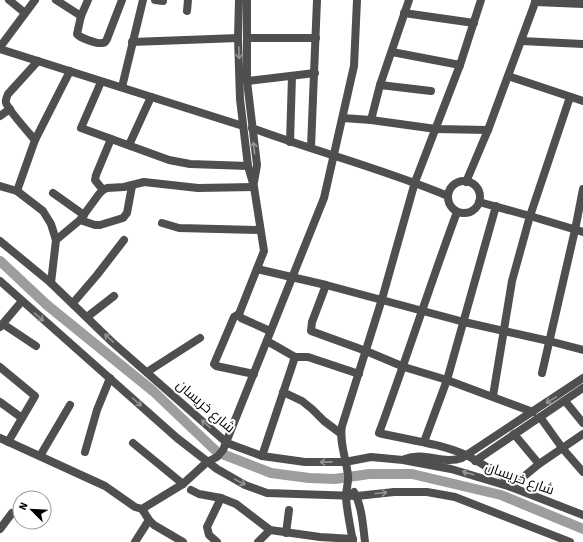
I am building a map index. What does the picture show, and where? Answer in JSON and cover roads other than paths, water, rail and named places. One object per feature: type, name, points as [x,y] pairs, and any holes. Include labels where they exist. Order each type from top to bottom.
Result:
[{"type":"street","points":[[10,0],[25,13]]},
{"type":"street","points":[[35,0],[0,48],[101,82],[122,87],[243,126]]},
{"type":"street","points":[[56,0],[81,16]]},
{"type":"street","points":[[88,0],[81,16],[77,32],[79,37],[101,44],[105,42],[122,0]]},
{"type":"street","points":[[122,87],[143,0]]},
{"type":"street","points":[[187,11],[188,0]]},
{"type":"street","points":[[239,0],[256,165],[254,187]]},
{"type":"street","points":[[247,0],[242,38],[240,99],[248,166],[254,187],[264,251],[239,314],[234,317],[214,364],[216,366],[254,374]]},
{"type":"street","points":[[311,147],[317,0]]},
{"type":"street","points":[[142,509],[183,484],[207,462],[217,457],[225,446],[324,198],[354,66],[357,0]]},
{"type":"street","points":[[371,120],[380,85],[408,0]]},
{"type":"street","points":[[191,490],[199,494],[221,498],[236,504],[270,530],[353,540],[346,496],[348,473],[340,433],[382,300],[416,182],[460,65],[481,0]]},
{"type":"street","points":[[466,182],[488,130],[535,1],[583,4]]},
{"type":"street","points":[[404,13],[474,23]]},
{"type":"street","points":[[132,42],[242,38],[316,38]]},
{"type":"street","points":[[521,41],[583,44]]},
{"type":"street","points":[[392,52],[460,65]]},
{"type":"street","points":[[35,140],[10,109],[6,103],[6,98],[38,61]]},
{"type":"street","points":[[17,191],[35,140],[70,71]]},
{"type":"street","points":[[247,81],[315,73]]},
{"type":"street","points":[[290,142],[292,76]]},
{"type":"street","points":[[508,76],[583,101]]},
{"type":"street","points":[[101,82],[81,128],[182,163],[248,166]]},
{"type":"street","points":[[380,85],[431,91]]},
{"type":"street","points":[[130,145],[151,97]]},
{"type":"street","points":[[493,396],[512,281],[530,216],[570,97]]},
{"type":"street","points":[[0,116],[10,109]]},
{"type":"street","points":[[343,118],[371,120],[436,129],[488,130]]},
{"type":"street","points":[[252,128],[290,142],[311,147],[416,182],[448,196]]},
{"type":"street","points":[[102,190],[95,180],[111,139]]},
{"type":"street","points":[[56,240],[82,218],[102,190],[107,188],[132,186],[140,182],[198,188],[254,187]]},
{"type":"street","points":[[466,182],[471,183],[478,189],[480,193],[479,202],[477,207],[469,212],[457,212],[451,206],[448,196],[452,187],[456,184],[466,182]]},
{"type":"street","points":[[0,186],[17,191],[43,211],[51,224],[56,240],[51,283]]},
{"type":"street","points":[[53,193],[82,218],[95,225],[100,225],[123,218],[127,213],[132,186]]},
{"type":"street","points":[[542,373],[549,341],[579,231],[583,189]]},
{"type":"street","points":[[479,202],[579,231]]},
{"type":"street","points":[[424,442],[447,380],[496,206]]},
{"type":"street","points":[[457,212],[404,367],[379,433],[424,442],[467,456],[506,478],[511,487],[539,464],[583,434]]},
{"type":"street","points":[[162,223],[179,228],[260,230]]},
{"type":"street","name":"شارع خريسان","points":[[0,240],[73,303],[112,342],[147,372],[225,446],[262,456],[305,462],[345,462],[370,457],[403,460],[451,469],[511,487],[583,516]]},
{"type":"street","points":[[73,303],[124,240]]},
{"type":"street","points":[[257,269],[326,285],[464,322],[583,350]]},
{"type":"street","points":[[0,281],[177,438],[207,462],[245,485],[267,493],[357,496],[394,492],[427,492],[455,497],[570,542]]},
{"type":"street","points":[[326,285],[312,322],[311,331],[366,351],[404,367],[493,396],[536,414],[583,472]]},
{"type":"street","points":[[87,316],[114,296]]},
{"type":"street","points":[[22,301],[1,325],[36,346]]},
{"type":"street","points":[[239,314],[241,318],[270,331]]},
{"type":"street","points":[[147,372],[200,338]]},
{"type":"street","points":[[267,341],[295,357],[308,357],[359,374]]},
{"type":"street","points":[[262,456],[295,357]]},
{"type":"street","points":[[0,367],[35,395],[8,442]]},
{"type":"street","points":[[85,452],[97,410],[110,378]]},
{"type":"street","points":[[475,461],[514,434],[536,414],[583,378]]},
{"type":"street","points":[[403,460],[421,456],[452,461],[467,456],[536,414],[565,401],[583,388]]},
{"type":"street","points":[[283,392],[302,401],[340,433]]},
{"type":"street","points":[[565,401],[583,423]]},
{"type":"street","points":[[0,402],[22,418]]},
{"type":"street","points":[[40,456],[70,405]]},
{"type":"street","points":[[514,434],[539,464]]},
{"type":"street","points":[[0,438],[105,486],[136,507],[142,509],[154,525],[182,542]]},
{"type":"street","points":[[133,443],[183,484]]},
{"type":"street","points":[[348,482],[357,496],[366,542]]},
{"type":"street","points":[[217,542],[210,535],[207,527],[221,498]]},
{"type":"street","points":[[286,533],[289,510]]},
{"type":"street","points":[[0,529],[12,513]]},
{"type":"street","points":[[134,542],[149,520]]},
{"type":"street","points":[[258,542],[270,530]]},
{"type":"waterway","points":[[0,261],[47,305],[153,391],[217,452],[271,473],[309,478],[335,479],[369,474],[412,474],[501,495],[583,529]]}]
